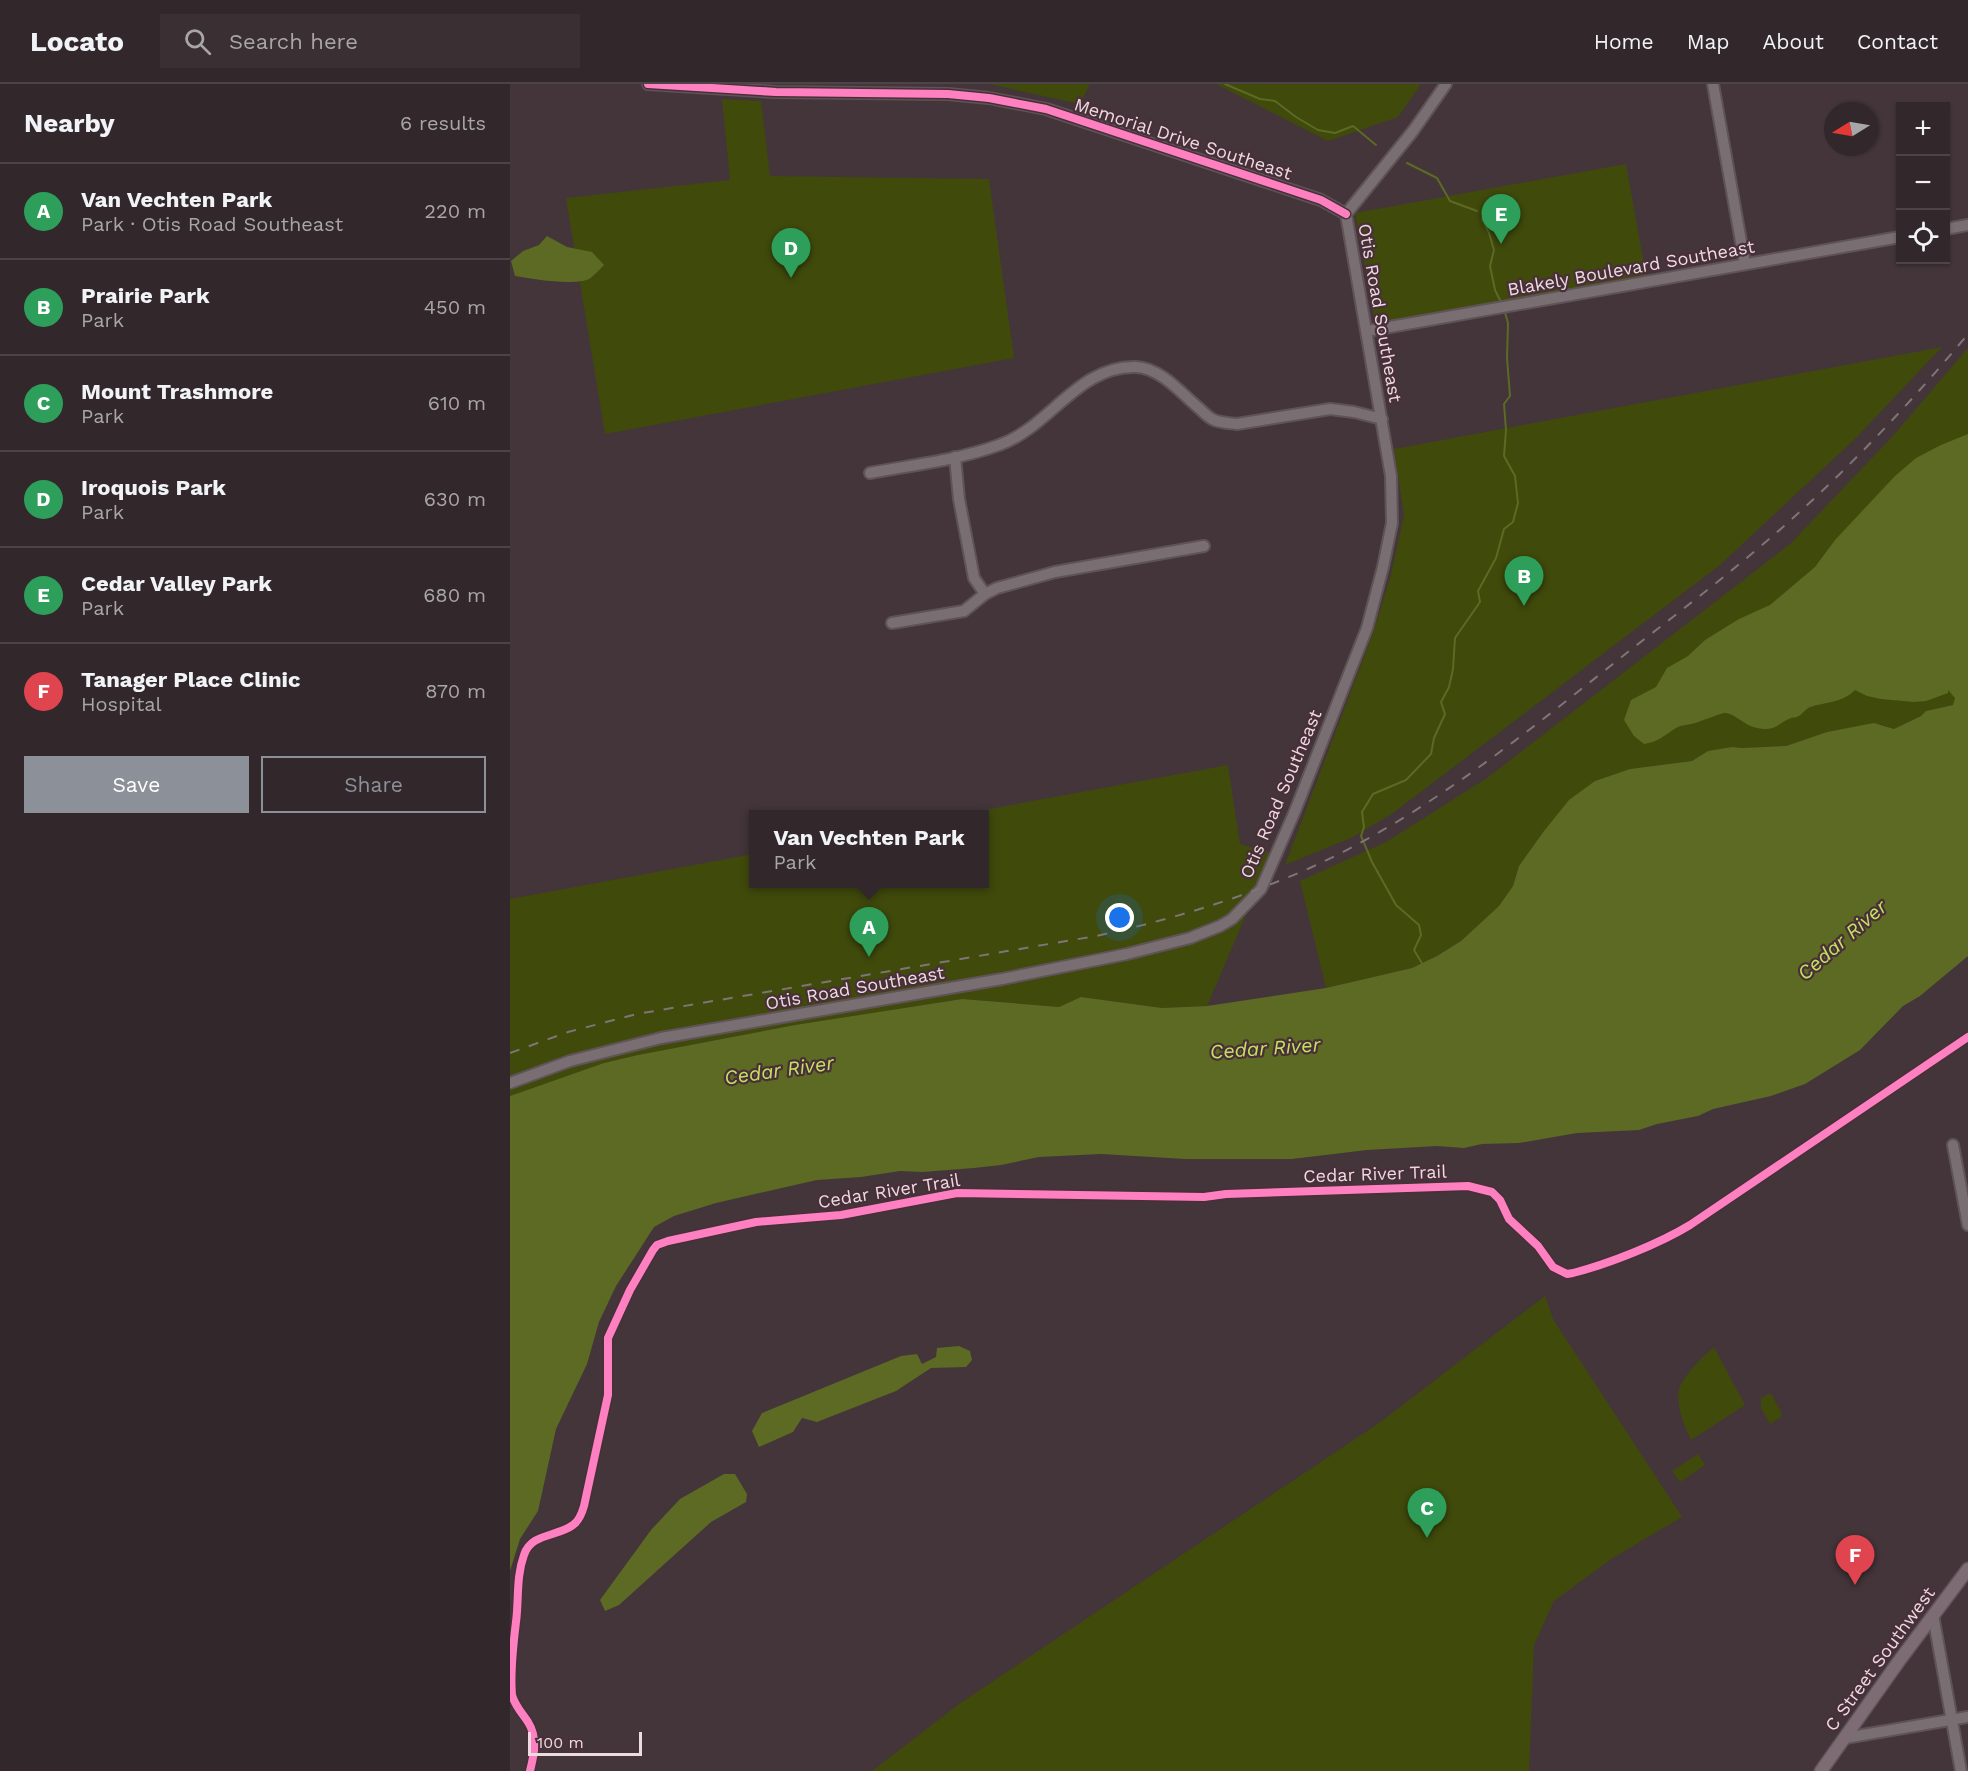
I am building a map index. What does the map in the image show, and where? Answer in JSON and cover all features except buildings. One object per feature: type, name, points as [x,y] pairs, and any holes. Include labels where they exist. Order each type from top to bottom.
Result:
[{"type":"main road","name":"C Street Southwest","points":[[1821,1771],[1968,1569]]},
{"type":"street","name":"Memorial Drive Southeast","points":[[648,84],[948,94],[989,98],[1046,109],[1321,200],[1347,214]]},
{"type":"street","name":"Otis Road Southeast","points":[[510,1083],[570,1061],[661,1038],[1002,979],[1127,954],[1190,938],[1232,919],[1260,888],[1295,811],[1367,628],[1392,523],[1391,476],[1347,214],[1446,84]]},
{"type":"street","points":[[1713,84],[1744,264]]},
{"type":"street","points":[[1950,228],[1968,225]]},
{"type":"street","name":"Blakely Boulevard Southeast","points":[[1367,331],[1896,238]]},
{"type":"street","points":[[870,473],[955,457],[1000,445],[1034,424],[1088,381],[1128,368],[1138,367],[1162,376],[1212,419],[1223,423],[1237,424],[1330,409],[1382,419]]},
{"type":"street","points":[[955,457],[959,499],[974,578],[985,594]]},
{"type":"street","points":[[892,623],[964,611],[985,594],[997,588],[1055,572],[1203,546]]},
{"type":"street","points":[[1953,1145],[1968,1225]]},
{"type":"street","points":[[1933,1615],[1961,1771]]},
{"type":"street","points":[[1845,1738],[1968,1717]]},
{"type":"shaded area","points":[[989,84],[1090,84],[1080,104]]},
{"type":"shaded area","points":[[1216,84],[1421,84],[1398,117],[1328,141]]},
{"type":"shaded area","points":[[722,99],[761,101],[770,176],[989,179],[1014,358],[605,434],[566,198],[730,180]]},
{"type":"shaded area","points":[[1626,164],[1646,275],[1375,323],[1355,213]]},
{"type":"shaded area","points":[[1942,347],[1856,438],[1720,565],[1393,813],[1353,837],[1285,865],[1373,633],[1390,578],[1404,515],[1394,449]]},
{"type":"shaded area","points":[[1968,348],[1968,694],[1953,705],[1926,711],[1921,716],[1894,729],[1880,724],[1827,732],[1786,746],[1732,747],[1708,751],[1692,761],[1630,769],[1595,781],[1519,866],[1513,886],[1499,906],[1461,941],[1412,968],[1326,988],[1300,881],[1386,842],[1487,778],[1790,544],[1891,438]]},
{"type":"shaded area","points":[[1228,765],[1240,844],[1276,854],[1245,917],[1207,1006],[1162,1008],[1081,997],[1059,1007],[962,999],[795,1025],[638,1055],[604,1063],[510,1096],[510,899],[749,855],[749,888],[989,888],[989,810],[984,810]]},
{"type":"shaded area","points":[[1545,1296],[1553,1319],[1682,1517],[1611,1559],[1554,1601],[1534,1645],[1529,1771],[872,1771],[959,1704],[1379,1423]]},
{"type":"shaded area","points":[[1714,1347],[1745,1405],[1691,1440],[1683,1422],[1679,1390],[1688,1373]]},
{"type":"shaded area","points":[[1771,1393],[1782,1414],[1770,1424],[1761,1408],[1761,1398]]},
{"type":"shaded area","points":[[1698,1454],[1705,1465],[1680,1482],[1672,1471]]},
{"type":"water","points":[[547,236],[567,247],[592,252],[604,265],[591,278],[582,281],[553,281],[515,276],[511,261],[523,251],[539,245]]},
{"type":"water","name":"Cedar River","points":[[1968,434],[1968,956],[1920,996],[1903,1006],[1860,1050],[1805,1084],[1771,1096],[1713,1109],[1698,1116],[1639,1130],[1577,1133],[1519,1143],[1482,1144],[1464,1148],[1437,1146],[1367,1150],[1292,1159],[1185,1159],[1101,1154],[1039,1157],[974,1168],[922,1172],[900,1171],[817,1180],[716,1203],[674,1216],[654,1227],[616,1286],[599,1322],[587,1364],[556,1429],[538,1511],[520,1539],[510,1571],[510,1096],[604,1063],[638,1055],[795,1025],[962,999],[1059,1007],[1081,997],[1162,1008],[1207,1006],[1326,988],[1412,968],[1461,941],[1499,906],[1513,886],[1519,866],[1544,831],[1569,800],[1595,781],[1630,769],[1692,761],[1708,751],[1732,747],[1786,746],[1827,732],[1874,723],[1894,729],[1921,716],[1926,711],[1953,705],[1955,698],[1948,690],[1948,693],[1926,701],[1914,702],[1881,699],[1855,690],[1839,700],[1810,707],[1798,717],[1791,718],[1773,728],[1753,727],[1724,713],[1679,727],[1657,740],[1644,744],[1634,736],[1624,720],[1631,700],[1656,687],[1667,668],[1688,656],[1705,640],[1739,619],[1770,605],[1815,567],[1835,540],[1895,476],[1916,458]]},
{"type":"water","points":[[959,1346],[970,1351],[972,1360],[966,1367],[931,1368],[896,1391],[817,1422],[802,1418],[793,1432],[759,1447],[752,1431],[762,1413],[901,1356],[917,1354],[922,1364],[936,1357],[937,1348]]},
{"type":"water","points":[[724,1474],[735,1474],[747,1494],[746,1502],[711,1522],[619,1605],[605,1611],[600,1600],[651,1530],[680,1499]]},
{"type":"waterway","points":[[1225,84],[1260,99],[1275,101],[1318,130],[1335,133],[1353,126],[1376,145]]},
{"type":"waterway","points":[[1407,163],[1437,178],[1450,201],[1477,211]]},
{"type":"waterway","points":[[1482,219],[1494,250],[1490,266],[1495,290],[1502,304]]},
{"type":"waterway","points":[[1423,965],[1414,950],[1421,935],[1419,925],[1396,905],[1372,862],[1361,836],[1364,827],[1362,812],[1373,794],[1406,780],[1431,754],[1434,738],[1445,714],[1441,702],[1449,687],[1453,669],[1455,638],[1480,602],[1478,591],[1496,558],[1504,529],[1513,522],[1518,503],[1515,476],[1504,456],[1506,430],[1504,404],[1510,396],[1507,358],[1508,323],[1504,309]]},
{"type":"railway","points":[[510,1053],[568,1032],[637,1014],[1124,930],[1233,898],[1312,867],[1398,821],[1479,767],[1734,568],[1793,518],[1862,452],[1906,406],[1968,334]]},
{"type":"cycle path","points":[[648,84],[776,92],[948,94],[989,98],[1046,109],[1321,200],[1346,214]]},
{"type":"cycle path","name":"Cedar River Trail","points":[[530,1771],[534,1753],[533,1734],[515,1703],[511,1686],[521,1563],[527,1548],[532,1543],[567,1529],[579,1519],[584,1506],[608,1395],[608,1338],[630,1290],[657,1245],[756,1222],[841,1215],[957,1193],[1204,1197],[1226,1194],[1468,1186],[1492,1192],[1500,1200],[1509,1219],[1538,1246],[1553,1267],[1567,1274],[1633,1253],[1690,1225],[1968,1037]]},
{"type":"place","name":"Cedar Valley Park","points":[[1501,244]]},
{"type":"place","name":"Iroquois Park","points":[[791,278]]},
{"type":"place","name":"Prairie Park","points":[[1524,606]]},
{"type":"place","name":"Van Vechten Park","points":[[869,957]]},
{"type":"place","name":"Mount Trashmore","points":[[1427,1538]]},
{"type":"place","name":"Tanager Place Clinic","points":[[1855,1585]]}]
